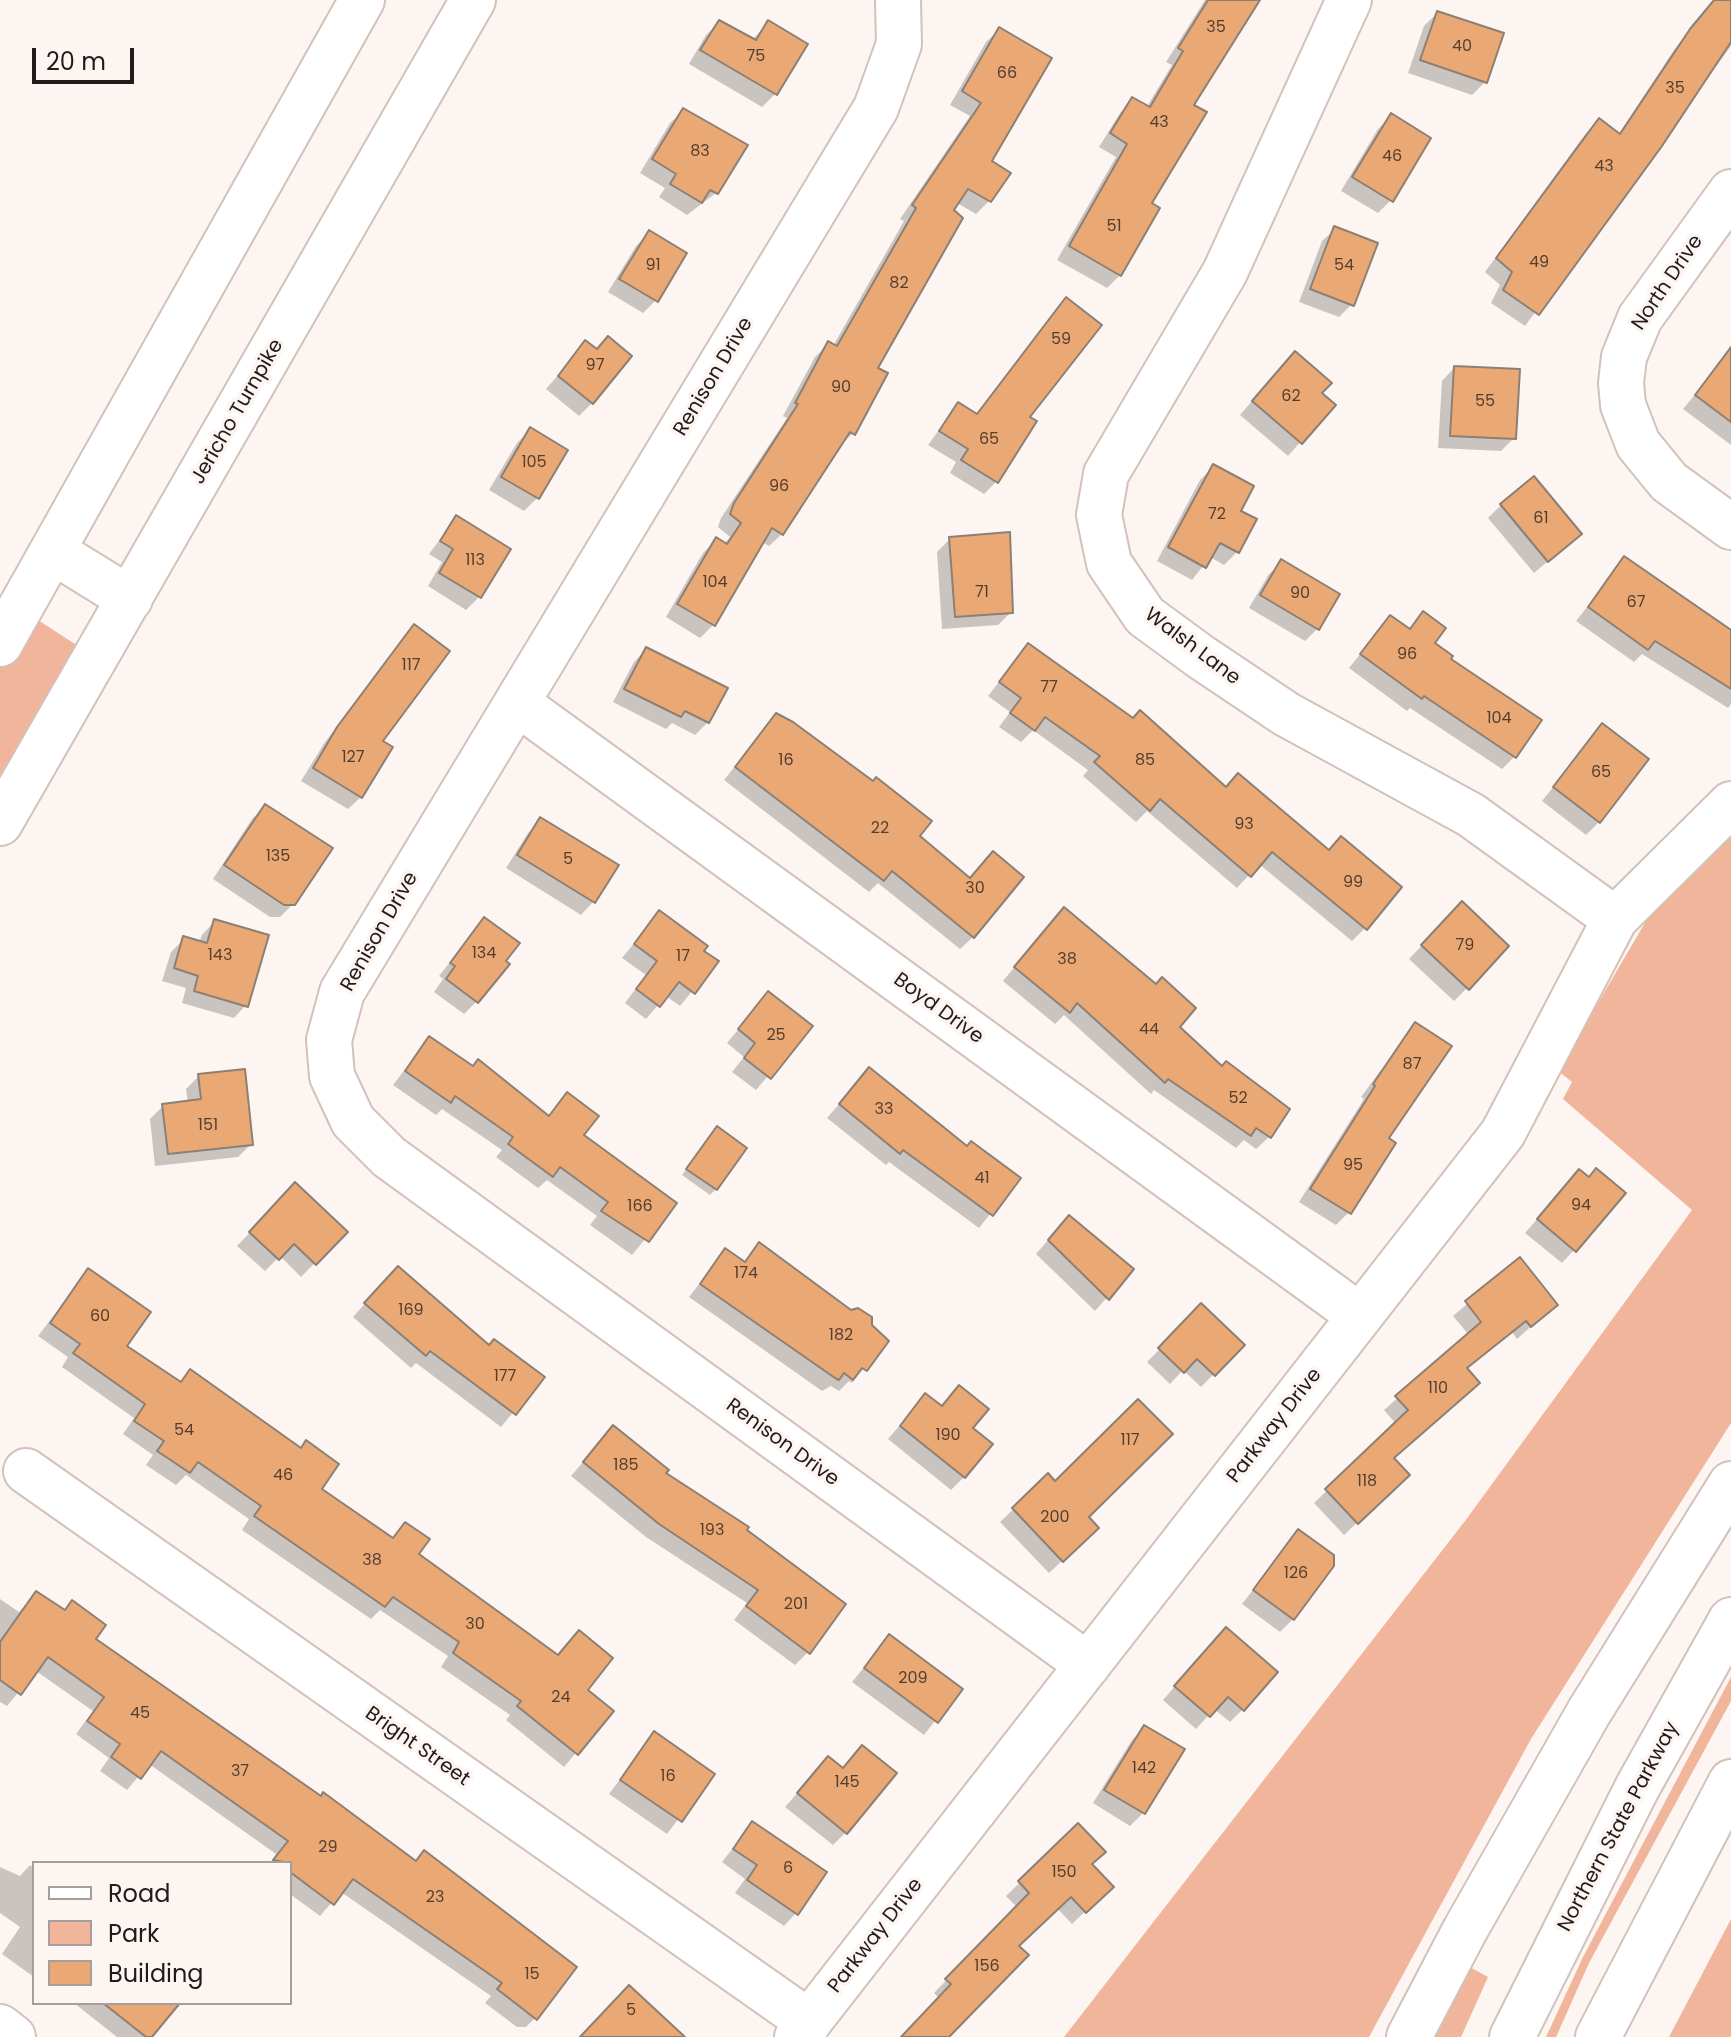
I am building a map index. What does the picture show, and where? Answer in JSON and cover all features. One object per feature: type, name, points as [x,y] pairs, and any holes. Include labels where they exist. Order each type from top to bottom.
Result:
[{"type":"main road","points":[[0,644],[362,0]]},
{"type":"main road","name":"Jericho Turnpike","points":[[0,823],[473,0]]},
{"type":"main road","name":"Renison Drive","points":[[898,0],[899,44],[876,108],[342,992],[329,1040],[332,1076],[353,1121],[389,1157],[1088,1665]]},
{"type":"main road","name":"Walsh Lane","points":[[1349,0],[1225,272],[1106,474],[1099,515],[1109,563],[1145,616],[1201,657],[1286,714],[1471,815],[1615,919]]},
{"type":"main road","name":"North Drive","points":[[1731,192],[1640,318],[1624,357],[1621,383],[1623,405],[1638,444],[1669,482],[1731,527]]},
{"type":"main road","points":[[54,552],[130,599]]},
{"type":"main road","name":"Boyd Drive","points":[[517,703],[1360,1316]]},
{"type":"main road","name":"Parkway Drive","points":[[803,2030],[1503,1133],[1615,919],[1731,804]]},
{"type":"main road","name":"Bright Street","points":[[26,1471],[803,2030]]},
{"type":"main road","points":[[1409,2037],[1465,1930],[1589,1712],[1731,1484]]},
{"type":"main road","name":"Northern State Parkway","points":[[1512,2037],[1637,1788],[1731,1620]]},
{"type":"main road","points":[[1598,2037],[1731,1782]]},
{"type":"main road","points":[[0,2027],[13,2037]]},
{"type":"green space","points":[[21,609],[95,657],[0,823],[0,644]]},
{"type":"green space","points":[[1731,836],[1731,1423],[1531,1739],[1369,2037],[1064,2037],[1465,1521],[1692,1210],[1563,1099],[1572,1082],[1558,1071],[1649,916]]},
{"type":"green space","points":[[1731,1677],[1731,1701],[1589,1963],[1556,2037],[1546,2037],[1583,1957]]},
{"type":"green space","points":[[1731,1919],[1731,2037],[1669,2037]]},
{"type":"green space","points":[[1468,1966],[1488,1977],[1461,2037],[1431,2037]]},
{"type":"building","points":[[1208,0],[1260,0],[1194,105],[1207,112],[1152,203],[1160,208],[1121,276],[1069,246],[1127,144],[1110,133],[1132,97],[1150,107],[1183,51],[1178,48]]},
{"type":"building","points":[[1714,0],[1731,0],[1731,42],[1662,146],[1539,315],[1503,290],[1512,272],[1496,258],[1599,118],[1620,134],[1690,29]]},
{"type":"building","points":[[1437,11],[1504,33],[1487,83],[1420,60]]},
{"type":"building","points":[[719,20],[756,40],[768,20],[808,44],[777,95],[700,50]]},
{"type":"building","points":[[999,27],[1052,58],[992,161],[1011,173],[991,202],[968,189],[954,210],[963,218],[878,368],[888,373],[855,435],[850,432],[783,535],[772,528],[715,626],[677,604],[716,537],[727,544],[741,523],[730,514],[734,503],[798,404],[795,403],[828,341],[837,346],[916,208],[912,205],[981,103],[962,91]]},
{"type":"building","points":[[683,108],[748,145],[718,194],[710,190],[702,203],[670,184],[676,174],[652,159]]},
{"type":"building","points":[[1391,113],[1431,138],[1393,202],[1352,177]]},
{"type":"building","points":[[1334,226],[1378,243],[1354,306],[1310,289]]},
{"type":"building","points":[[649,230],[687,253],[658,302],[619,279]]},
{"type":"building","points":[[1066,297],[1102,325],[1030,417],[1037,421],[998,483],[961,460],[968,449],[939,431],[958,402],[977,414]]},
{"type":"building","points":[[608,336],[632,356],[593,404],[558,376],[585,340],[597,349]]},
{"type":"building","points":[[1731,347],[1731,422],[1695,395]]},
{"type":"building","points":[[1295,351],[1332,383],[1322,393],[1336,405],[1302,444],[1252,401]]},
{"type":"building","points":[[1454,366],[1520,369],[1516,439],[1450,436]]},
{"type":"building","points":[[530,427],[568,450],[539,499],[501,477]]},
{"type":"building","points":[[1213,464],[1254,486],[1241,511],[1257,519],[1239,553],[1220,543],[1206,568],[1168,547]]},
{"type":"building","points":[[1534,476],[1582,534],[1548,562],[1500,504]]},
{"type":"building","points":[[456,515],[511,549],[481,598],[439,573],[453,549],[440,541]]},
{"type":"building","points":[[1010,532],[1013,613],[955,617],[949,537]]},
{"type":"building","points":[[1624,556],[1731,630],[1731,689],[1655,641],[1648,650],[1588,607]]},
{"type":"building","points":[[1281,559],[1340,594],[1319,630],[1260,595]]},
{"type":"building","points":[[1423,611],[1446,628],[1435,643],[1453,656],[1451,659],[1542,720],[1516,758],[1424,696],[1422,699],[1360,654],[1390,615],[1410,629]]},
{"type":"building","points":[[414,624],[450,651],[383,741],[393,747],[362,798],[313,768],[337,727]]},
{"type":"building","points":[[1028,643],[1133,718],[1140,710],[1226,787],[1238,773],[1329,850],[1341,836],[1402,887],[1367,930],[1272,852],[1251,877],[1160,799],[1150,811],[1094,762],[1100,756],[1045,717],[1035,731],[1010,713],[1021,698],[999,682]]},
{"type":"building","points":[[646,647],[728,688],[709,723],[685,711],[681,717],[624,689]]},
{"type":"building","points":[[776,713],[873,781],[876,777],[932,821],[920,836],[970,878],[993,851],[1024,877],[974,938],[892,871],[884,881],[735,767]]},
{"type":"building","points":[[1602,723],[1649,759],[1600,823],[1553,787]]},
{"type":"building","points":[[265,804],[333,848],[295,905],[284,905],[224,865]]},
{"type":"building","points":[[540,817],[619,865],[595,903],[517,855]]},
{"type":"building","points":[[1462,901],[1509,946],[1469,990],[1421,945]]},
{"type":"building","points":[[1064,907],[1156,984],[1162,977],[1196,1008],[1180,1027],[1222,1066],[1226,1061],[1290,1109],[1271,1138],[1256,1128],[1251,1136],[1168,1079],[1165,1083],[1077,1003],[1070,1013],[1014,967]]},
{"type":"building","points":[[659,910],[708,946],[704,951],[719,961],[695,994],[679,982],[660,1007],[636,989],[657,961],[634,944]]},
{"type":"building","points":[[484,917],[520,943],[506,961],[510,964],[478,1003],[446,979],[455,966],[450,963]]},
{"type":"building","points":[[214,919],[269,935],[248,1007],[194,991],[198,976],[174,968],[183,936],[207,943]]},
{"type":"building","points":[[768,991],[813,1026],[771,1079],[744,1058],[755,1043],[738,1029]]},
{"type":"building","points":[[1415,1022],[1452,1046],[1389,1138],[1396,1143],[1351,1214],[1310,1189],[1375,1086],[1373,1084]]},
{"type":"building","points":[[429,1036],[473,1066],[478,1059],[549,1116],[567,1092],[599,1116],[584,1135],[677,1203],[649,1242],[601,1211],[608,1202],[560,1167],[553,1177],[508,1144],[513,1137],[455,1096],[451,1103],[405,1071]]},
{"type":"building","points":[[869,1067],[967,1146],[971,1141],[1021,1178],[993,1216],[903,1150],[900,1154],[839,1104]]},
{"type":"building","points":[[245,1069],[253,1145],[168,1154],[162,1104],[201,1099],[198,1074]]},
{"type":"building","points":[[717,1126],[747,1148],[717,1190],[686,1169]]},
{"type":"building","points":[[1596,1168],[1626,1193],[1576,1252],[1537,1219],[1579,1169],[1589,1177]]},
{"type":"building","points":[[295,1182],[348,1232],[316,1265],[294,1244],[279,1260],[249,1232]]},
{"type":"building","points":[[1069,1215],[1134,1269],[1109,1300],[1048,1240]]},
{"type":"building","points":[[759,1242],[851,1310],[858,1308],[872,1317],[872,1325],[889,1341],[867,1371],[862,1368],[853,1380],[844,1373],[839,1380],[835,1378],[700,1284],[725,1248],[745,1262]]},
{"type":"building","points":[[1520,1257],[1558,1305],[1531,1327],[1526,1321],[1467,1368],[1480,1383],[1394,1458],[1410,1475],[1358,1524],[1325,1489],[1408,1410],[1395,1396],[1481,1322],[1465,1301]]},
{"type":"building","points":[[398,1266],[489,1345],[494,1339],[545,1377],[516,1415],[430,1351],[426,1356],[364,1303]]},
{"type":"building","points":[[88,1268],[151,1312],[127,1346],[181,1382],[190,1369],[301,1448],[306,1440],[339,1464],[322,1489],[393,1538],[405,1522],[430,1539],[419,1554],[558,1655],[579,1630],[613,1658],[588,1690],[614,1711],[578,1755],[517,1706],[521,1701],[453,1653],[459,1642],[393,1597],[385,1607],[254,1516],[261,1506],[198,1462],[190,1473],[157,1451],[164,1441],[134,1421],[145,1404],[73,1353],[80,1344],[50,1323]]},
{"type":"building","points":[[1201,1303],[1245,1345],[1215,1376],[1197,1359],[1184,1373],[1158,1348]]},
{"type":"building","points":[[959,1385],[989,1409],[973,1428],[993,1444],[965,1478],[900,1426],[925,1393],[942,1406]]},
{"type":"building","points":[[1138,1399],[1173,1434],[1089,1517],[1099,1528],[1063,1562],[1012,1508],[1048,1473],[1055,1481]]},
{"type":"building","points":[[613,1425],[669,1470],[666,1473],[749,1527],[747,1530],[846,1604],[810,1654],[746,1606],[758,1590],[659,1524],[583,1462]]},
{"type":"building","points":[[1298,1529],[1334,1555],[1334,1566],[1294,1620],[1253,1590]]},
{"type":"building","points":[[36,1591],[65,1610],[72,1600],[106,1625],[96,1639],[321,1796],[323,1792],[416,1861],[424,1850],[577,1967],[537,2020],[497,1989],[502,1983],[353,1879],[334,1905],[292,1874],[292,1861],[273,1860],[288,1841],[161,1751],[141,1779],[111,1757],[120,1744],[87,1721],[104,1697],[48,1657],[21,1695],[0,1680],[0,1642]]},
{"type":"building","points":[[1226,1627],[1278,1672],[1244,1711],[1228,1697],[1210,1717],[1174,1686]]},
{"type":"building","points":[[889,1634],[963,1689],[938,1723],[864,1668]]},
{"type":"building","points":[[1144,1725],[1185,1749],[1145,1814],[1104,1790]]},
{"type":"building","points":[[654,1731],[715,1774],[682,1822],[620,1780]]},
{"type":"building","points":[[862,1745],[897,1773],[847,1834],[797,1793],[828,1756],[843,1768]]},
{"type":"building","points":[[752,1821],[827,1872],[798,1915],[747,1880],[757,1865],[733,1849]]},
{"type":"building","points":[[1078,1823],[1106,1852],[1092,1864],[1114,1887],[1086,1913],[1071,1897],[1019,1946],[1029,1955],[949,2037],[901,2037],[951,1984],[945,1979],[1029,1893],[1018,1881]]},
{"type":"building","points":[[629,1985],[685,2037],[580,2037]]},
{"type":"building","points":[[106,2005],[178,2005],[152,2037],[146,2037]]}]
